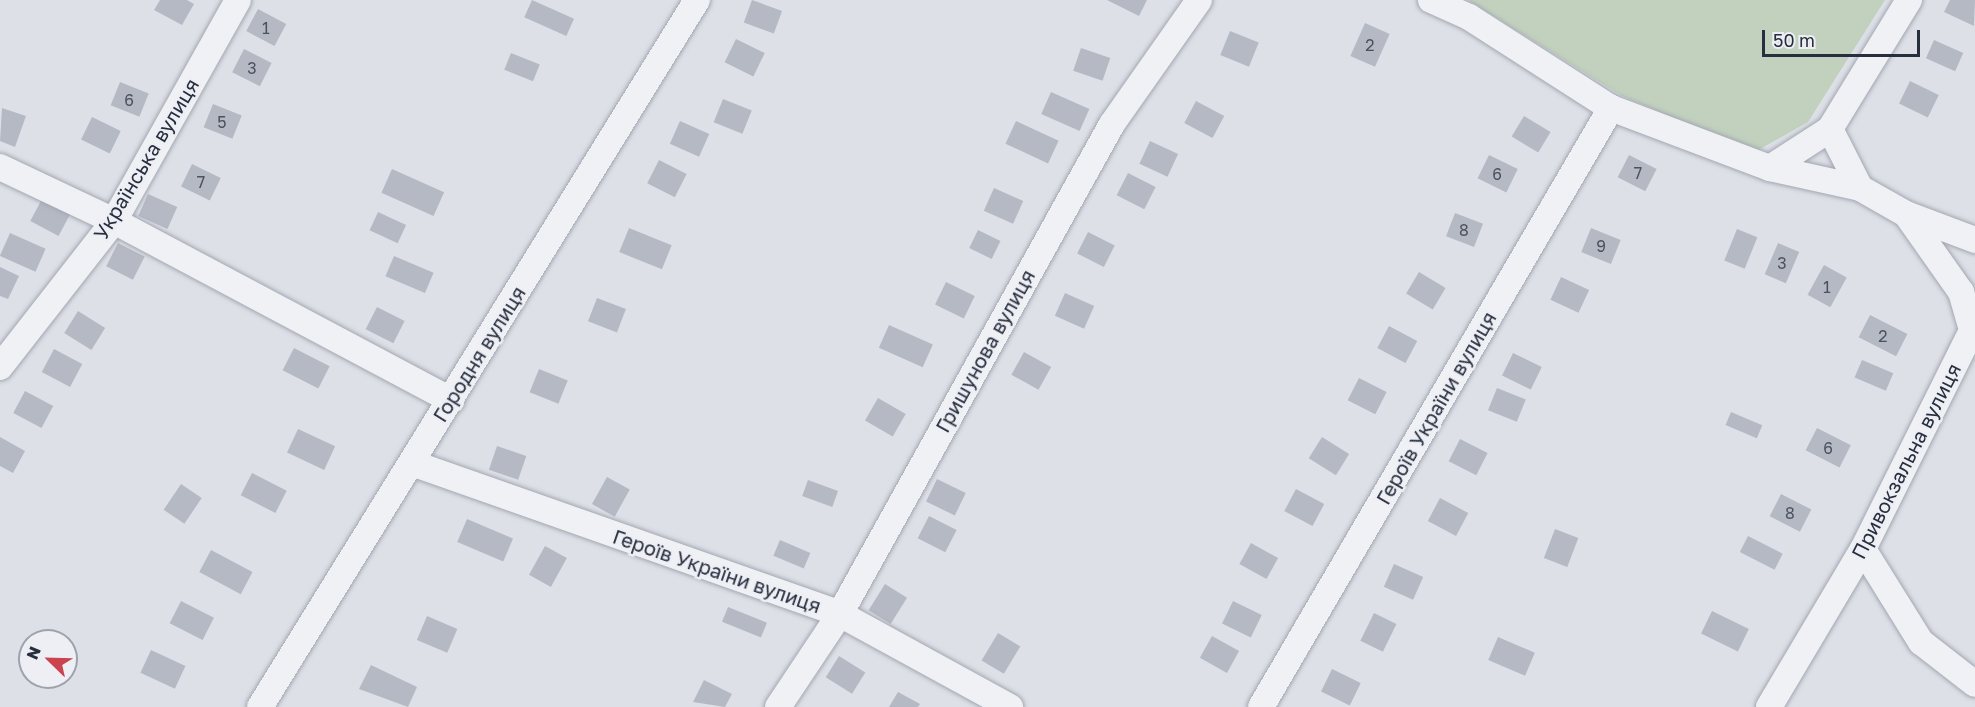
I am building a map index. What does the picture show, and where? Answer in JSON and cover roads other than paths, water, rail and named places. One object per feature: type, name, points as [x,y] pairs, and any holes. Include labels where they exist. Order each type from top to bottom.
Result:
[{"type":"street","name":"Українська вулиця","points":[[0,367],[114,220],[238,0]]},
{"type":"street","name":"Городня вулиця","points":[[260,707],[697,0]]},
{"type":"street","name":"Гришунова вулиця","points":[[778,707],[840,614],[1112,124],[1199,0]]},
{"type":"street","points":[[1431,0],[1469,17],[1611,108],[1770,168],[1860,188],[1906,214],[1975,240]]},
{"type":"street","points":[[1770,168],[1830,129],[1909,0]]},
{"type":"street","name":"Героїв України вулиця","points":[[1261,707],[1611,108]]},
{"type":"street","points":[[1830,129],[1860,188]]},
{"type":"street","points":[[0,167],[114,220],[451,400]]},
{"type":"street","name":"Привокзальна вулиця","points":[[1769,707],[1863,549],[1973,328],[1961,292],[1906,214]]},
{"type":"street","name":"Героїв України вулиця","points":[[412,463],[840,614],[1010,707]]},
{"type":"street","points":[[1863,549],[1921,642],[1975,684]]}]
